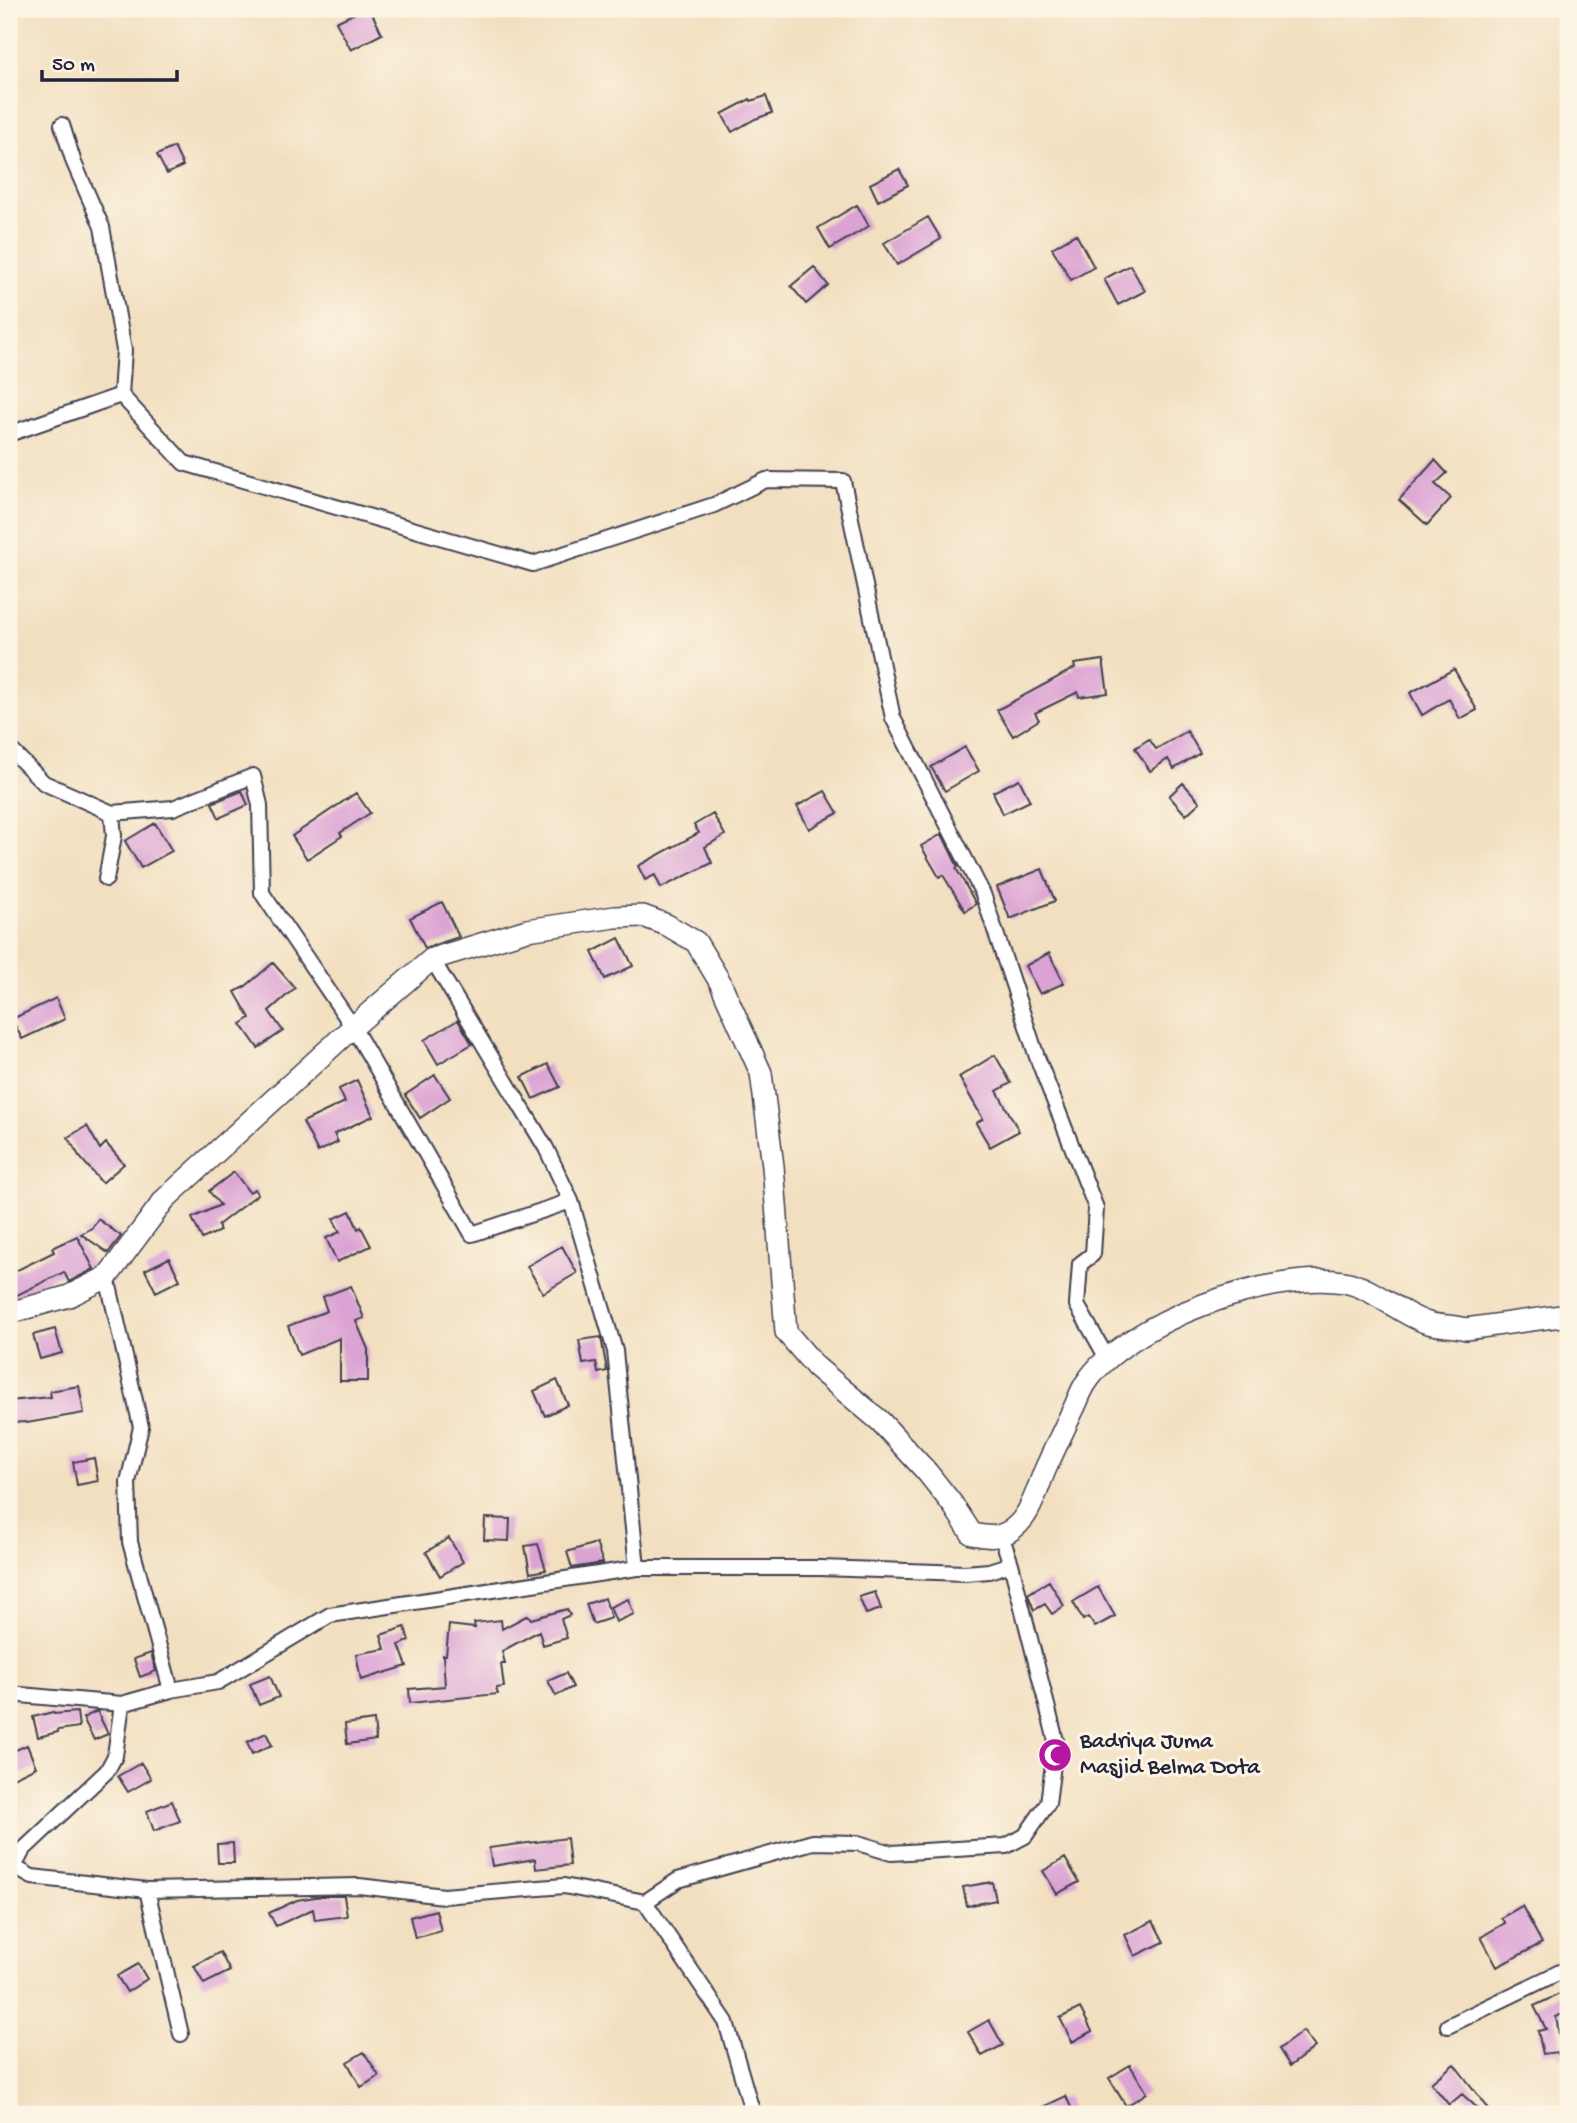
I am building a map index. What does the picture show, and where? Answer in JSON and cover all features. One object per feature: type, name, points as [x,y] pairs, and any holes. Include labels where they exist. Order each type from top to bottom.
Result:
[{"type":"main road","points":[[9,1313],[69,1296],[107,1276],[164,1199],[432,959],[527,930],[615,917],[643,916],[667,925],[696,942],[720,982],[761,1073],[773,1166],[786,1332],[816,1367],[889,1431],[927,1472],[953,1504],[972,1534],[992,1537],[1001,1535],[1028,1513],[1086,1382],[1143,1332],[1194,1307],[1278,1284],[1344,1282],[1369,1290],[1402,1312],[1428,1323],[1466,1329],[1568,1315]]},
{"type":"street","points":[[62,125],[74,163],[103,227],[124,351],[121,395],[184,463],[533,564],[714,505],[766,481],[843,481],[892,718],[983,894],[1038,1057],[1096,1208],[1093,1254],[1080,1264],[1077,1305],[1108,1360]]},
{"type":"street","points":[[9,434],[121,395]]},
{"type":"street","points":[[9,748],[44,783],[112,813],[173,808],[253,776],[261,805],[262,893],[353,1027],[472,1234],[571,1201]]},
{"type":"street","points":[[106,879],[114,836],[112,813]]},
{"type":"street","points":[[432,959],[546,1148],[571,1201],[615,1351],[637,1568]]},
{"type":"street","points":[[107,1276],[141,1427],[128,1482],[130,1542],[171,1690]]},
{"type":"street","points":[[645,1902],[678,1880],[813,1842],[858,1843],[891,1853],[1006,1846],[1025,1836],[1048,1803],[1056,1741],[1011,1564],[1001,1535]]},
{"type":"street","points":[[9,1694],[122,1704],[171,1690],[218,1682],[330,1615],[637,1568],[821,1568],[965,1573],[989,1571],[1011,1564]]},
{"type":"street","points":[[122,1704],[115,1756],[107,1771],[23,1850],[11,1867],[32,1877],[147,1891],[359,1886],[444,1896],[564,1886],[645,1902],[726,2022],[752,2114]]},
{"type":"street","points":[[147,1891],[181,2034]]},
{"type":"street","points":[[1448,2026],[1568,1968]]},
{"type":"building","points":[[363,9],[370,9],[382,34],[351,50],[336,22]]},
{"type":"building","points":[[766,96],[772,113],[732,132],[722,114],[750,99],[751,101]]},
{"type":"building","points":[[174,147],[183,166],[167,174],[157,155]]},
{"type":"building","points":[[899,169],[908,185],[878,201],[870,184]]},
{"type":"building","points":[[857,205],[869,226],[830,249],[818,228]]},
{"type":"building","points":[[928,217],[941,239],[897,265],[884,243]]},
{"type":"building","points":[[1076,234],[1094,267],[1071,280],[1052,248]]},
{"type":"building","points":[[1130,265],[1145,291],[1118,305],[1104,279]]},
{"type":"building","points":[[814,267],[828,285],[806,304],[791,286]]},
{"type":"building","points":[[1435,460],[1447,473],[1435,484],[1451,498],[1427,525],[1399,500]]},
{"type":"building","points":[[1103,660],[1108,693],[1079,697],[1078,692],[1035,713],[1039,720],[1013,736],[997,710],[1075,668],[1074,664]]},
{"type":"building","points":[[1454,669],[1477,710],[1460,719],[1449,699],[1422,715],[1410,693]]},
{"type":"building","points":[[1187,731],[1200,753],[1174,769],[1168,759],[1150,771],[1135,748],[1149,739],[1156,749]]},
{"type":"building","points":[[965,747],[979,771],[945,791],[931,767]]},
{"type":"building","points":[[1019,779],[1030,801],[1003,814],[993,792]]},
{"type":"building","points":[[1183,783],[1200,802],[1186,815],[1169,796]]},
{"type":"building","points":[[242,791],[248,805],[219,818],[212,803]]},
{"type":"building","points":[[825,791],[838,813],[809,829],[797,806]]},
{"type":"building","points":[[356,793],[370,813],[307,859],[292,836]]},
{"type":"building","points":[[713,814],[725,835],[705,847],[712,863],[661,888],[655,875],[645,880],[638,866],[699,833],[694,825]]},
{"type":"building","points":[[155,823],[172,851],[141,868],[125,841]]},
{"type":"building","points":[[942,834],[958,867],[956,868],[976,904],[965,911],[943,875],[939,877],[921,846]]},
{"type":"building","points":[[1042,869],[1055,901],[1010,919],[997,887]]},
{"type":"building","points":[[442,902],[459,937],[425,948],[410,918]]},
{"type":"building","points":[[619,938],[633,966],[605,979],[592,952]]},
{"type":"building","points":[[1049,953],[1064,983],[1040,994],[1025,966]]},
{"type":"building","points":[[273,963],[295,988],[269,1011],[283,1031],[258,1048],[241,1024],[250,1018],[235,992]]},
{"type":"building","points":[[56,998],[65,1019],[22,1039],[12,1019]]},
{"type":"building","points":[[458,1020],[472,1044],[438,1064],[424,1040]]},
{"type":"building","points":[[995,1055],[1011,1083],[997,1091],[1019,1131],[990,1147],[976,1123],[983,1119],[959,1077]]},
{"type":"building","points":[[548,1064],[560,1087],[533,1099],[522,1077]]},
{"type":"building","points":[[435,1075],[450,1098],[420,1118],[405,1095]]},
{"type":"building","points":[[357,1080],[373,1116],[334,1134],[338,1142],[318,1152],[303,1122],[345,1102],[339,1089]]},
{"type":"building","points":[[87,1126],[100,1149],[106,1143],[124,1164],[102,1183],[79,1156],[68,1137]]},
{"type":"building","points":[[234,1172],[249,1192],[255,1189],[258,1194],[218,1225],[220,1231],[202,1239],[192,1218],[220,1205],[209,1191]]},
{"type":"building","points":[[350,1211],[358,1229],[361,1227],[371,1246],[337,1262],[326,1238],[340,1232],[333,1219]]},
{"type":"building","points":[[98,1219],[121,1236],[108,1253],[81,1234],[92,1228]]},
{"type":"building","points":[[77,1236],[94,1269],[69,1282],[64,1272],[9,1299],[9,1274],[54,1252],[52,1248]]},
{"type":"building","points":[[562,1246],[577,1273],[543,1293],[527,1266]]},
{"type":"building","points":[[169,1258],[180,1280],[156,1292],[145,1270]]},
{"type":"building","points":[[351,1286],[364,1318],[356,1321],[368,1349],[368,1381],[340,1381],[340,1338],[299,1355],[288,1326],[327,1311],[322,1297]]},
{"type":"building","points":[[55,1329],[62,1353],[40,1359],[33,1335]]},
{"type":"building","points":[[601,1337],[607,1371],[598,1373],[596,1362],[583,1364],[579,1340]]},
{"type":"building","points":[[557,1380],[568,1405],[545,1416],[534,1391]]},
{"type":"building","points":[[79,1386],[84,1413],[27,1423],[9,1423],[9,1401],[51,1397],[50,1391]]},
{"type":"building","points":[[94,1458],[98,1481],[77,1485],[73,1462]]},
{"type":"building","points":[[485,1518],[510,1519],[509,1541],[484,1540]]},
{"type":"building","points":[[449,1538],[463,1562],[440,1576],[426,1552]]},
{"type":"building","points":[[596,1543],[603,1563],[572,1568],[567,1552]]},
{"type":"building","points":[[538,1544],[546,1570],[530,1573],[525,1546]]},
{"type":"building","points":[[1049,1581],[1064,1606],[1052,1614],[1045,1604],[1034,1610],[1028,1594]]},
{"type":"building","points":[[1098,1587],[1115,1616],[1095,1627],[1088,1617],[1083,1620],[1073,1602]]},
{"type":"building","points":[[875,1592],[881,1609],[866,1614],[859,1597]]},
{"type":"building","points":[[605,1598],[611,1618],[593,1624],[586,1604]]},
{"type":"building","points":[[628,1599],[634,1614],[616,1622],[610,1607]]},
{"type":"building","points":[[567,1609],[570,1615],[561,1619],[567,1638],[543,1645],[539,1631],[502,1651],[505,1664],[501,1664],[504,1687],[496,1688],[498,1694],[410,1703],[409,1689],[445,1686],[443,1655],[446,1655],[449,1625],[475,1628],[474,1623],[501,1620],[502,1629],[528,1615],[531,1619]]},
{"type":"building","points":[[405,1627],[409,1641],[399,1645],[407,1666],[361,1680],[356,1654],[385,1649],[381,1635]]},
{"type":"building","points":[[151,1653],[156,1671],[140,1677],[134,1659]]},
{"type":"building","points":[[566,1673],[573,1687],[556,1696],[548,1681]]},
{"type":"building","points":[[270,1676],[279,1697],[259,1705],[250,1684]]},
{"type":"building","points":[[97,1711],[108,1734],[94,1740],[83,1718]]},
{"type":"building","points":[[53,1712],[77,1712],[79,1727],[38,1737],[33,1717]]},
{"type":"building","points":[[374,1720],[376,1740],[347,1744],[345,1724]]},
{"type":"building","points":[[266,1733],[272,1745],[252,1754],[247,1742]]},
{"type":"building","points":[[27,1745],[36,1767],[9,1780],[9,1753]]},
{"type":"building","points":[[141,1763],[151,1779],[128,1792],[118,1776]]},
{"type":"building","points":[[172,1801],[180,1821],[154,1831],[147,1811]]},
{"type":"building","points":[[567,1838],[570,1865],[536,1869],[535,1859],[492,1866],[489,1848]]},
{"type":"building","points":[[233,1843],[234,1863],[218,1863],[217,1844]]},
{"type":"building","points":[[1065,1858],[1079,1882],[1057,1894],[1043,1871]]},
{"type":"building","points":[[992,1882],[996,1900],[967,1906],[963,1887]]},
{"type":"building","points":[[344,1896],[347,1916],[315,1920],[313,1909],[276,1926],[269,1913],[297,1900]]},
{"type":"building","points":[[1522,1906],[1542,1943],[1497,1967],[1481,1937],[1505,1923],[1501,1918]]},
{"type":"building","points":[[436,1910],[441,1931],[415,1938],[410,1917]]},
{"type":"building","points":[[1153,1921],[1164,1942],[1135,1956],[1125,1935]]},
{"type":"building","points":[[220,1952],[230,1971],[204,1984],[194,1966]]},
{"type":"building","points":[[138,1964],[147,1979],[127,1992],[117,1976]]},
{"type":"building","points":[[1568,1990],[1568,2011],[1556,2017],[1563,2056],[1560,2057],[1557,2052],[1543,2054],[1538,2031],[1546,2029],[1534,2006]]},
{"type":"building","points":[[1080,2008],[1092,2031],[1072,2042],[1060,2018]]},
{"type":"building","points":[[989,2020],[1003,2045],[982,2056],[968,2032]]},
{"type":"building","points":[[1303,2031],[1315,2047],[1290,2066],[1279,2049]]},
{"type":"building","points":[[364,2052],[379,2076],[361,2087],[347,2062]]},
{"type":"building","points":[[1454,2064],[1488,2108],[1483,2113],[1462,2094],[1449,2105],[1431,2083]]},
{"type":"building","points":[[1130,2065],[1147,2093],[1126,2106],[1109,2078]]},
{"type":"building","points":[[1066,2096],[1074,2114],[1028,2114]]},
{"type":"place","name":"Badriya Juma Masjid Belma Dota","points":[[1055,1755]]}]
